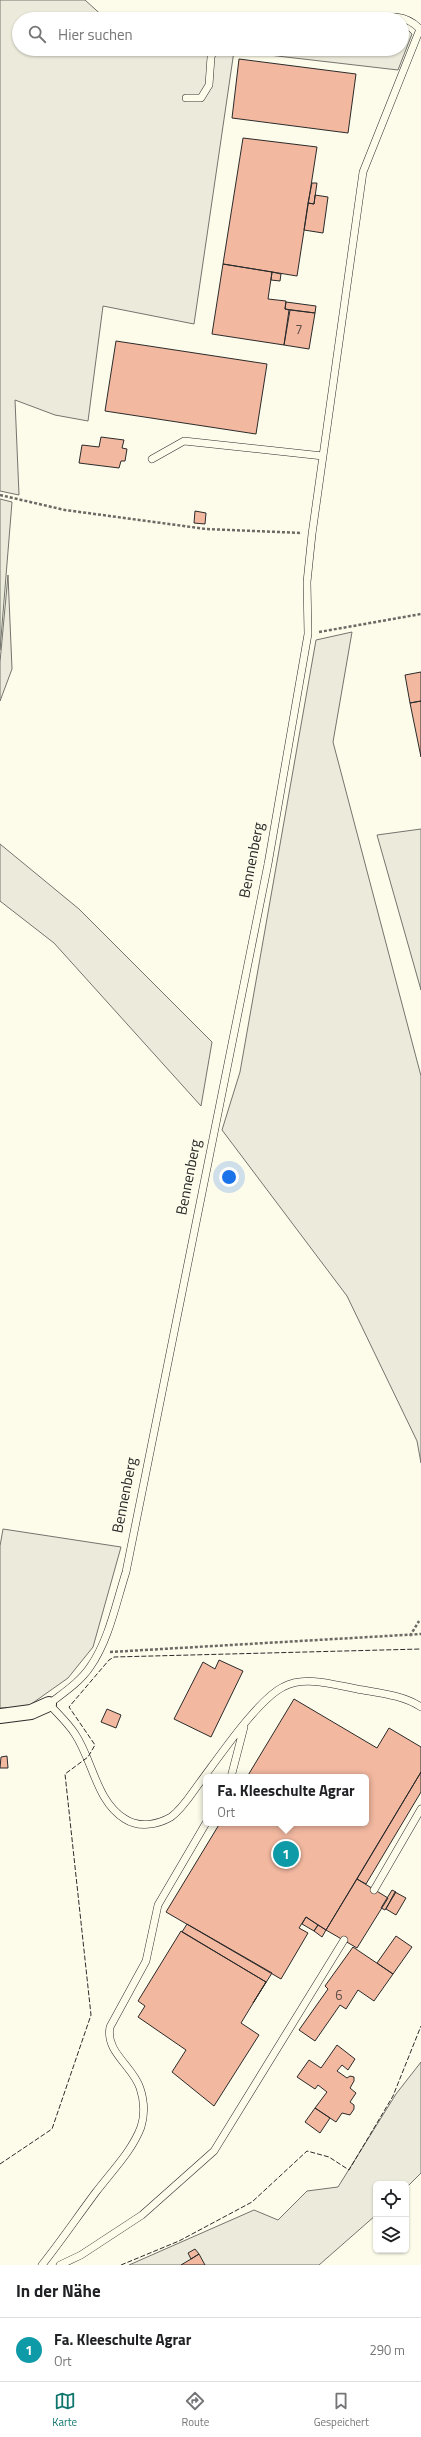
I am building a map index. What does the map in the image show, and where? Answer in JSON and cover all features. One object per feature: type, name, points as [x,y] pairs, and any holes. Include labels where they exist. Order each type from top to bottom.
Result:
[{"type":"street","name":"Bennenberg","points":[[0,1716],[31,1712],[49,1704]]},
{"type":"lane","name":"Bennenberg","points":[[49,1704],[77,1681],[89,1668],[100,1652],[128,1564],[268,864],[308,634],[307,582],[312,534],[363,172],[420,29],[409,20]]},
{"type":"lane","points":[[186,98],[201,98],[209,85],[211,56]]},
{"type":"lane","points":[[152,459],[184,441],[323,456]]},
{"type":"lane","points":[[207,1774],[244,1726],[271,1695],[284,1686],[302,1682],[324,1682],[413,1701],[421,1707]]},
{"type":"lane","points":[[49,1704],[75,1733],[88,1757],[104,1798],[114,1811],[126,1820],[136,1824],[160,1822],[172,1816],[183,1805],[203,1779]]},
{"type":"lane","points":[[232,1774],[244,1726]]},
{"type":"lane","points":[[374,1890],[421,1809]]},
{"type":"lane","points":[[42,2265],[124,2155],[140,2127],[144,2107],[140,2086],[130,2068],[112,2045],[109,2034],[110,2028],[146,1961],[158,1905],[204,1826]]},
{"type":"lane","points":[[60,2265],[80,2255],[142,2215],[214,2151],[344,1940]]},
{"type":"path","points":[[0,495],[65,510],[206,529],[312,534]]},
{"type":"path","points":[[308,634],[421,614]]},
{"type":"path","points":[[409,1637],[419,1621]]},
{"type":"path","points":[[100,1652],[409,1637],[421,1634]]},
{"type":"shaded area","points":[[0,0],[85,0],[98,12],[12,12],[12,56],[233,56],[194,324],[103,306],[88,421],[55,415],[15,400],[19,495],[0,491]]},
{"type":"shaded area","points":[[409,31],[412,34],[409,42]]},
{"type":"shaded area","points":[[277,56],[403,56],[398,70]]},
{"type":"shaded area","points":[[0,499],[12,502],[0,650]]},
{"type":"shaded area","points":[[8,575],[12,669],[0,701],[0,662]]},
{"type":"shaded area","points":[[352,632],[333,742],[421,1076],[421,1463],[417,1441],[347,1296],[222,1130],[240,1072],[316,640]]},
{"type":"shaded area","points":[[421,829],[421,990],[377,835]]},
{"type":"shaded area","points":[[0,844],[79,909],[212,1042],[201,1106],[54,943],[0,901]]},
{"type":"shaded area","points":[[3,1529],[121,1547],[93,1647],[68,1678],[27,1707],[0,1708],[0,1546]]},
{"type":"shaded area","points":[[421,2062],[421,2173],[409,2185],[409,2181],[373,2181],[373,2218],[319,2265],[129,2265],[254,2210],[278,2220],[307,2191],[338,2187],[396,2094]]},
{"type":"building","points":[[239,59],[356,74],[348,133],[232,118]]},
{"type":"building","points":[[243,138],[317,147],[297,276],[223,264]]},
{"type":"building","points":[[312,183],[317,183],[314,204],[308,203]]},
{"type":"building","points":[[315,195],[328,197],[323,233],[304,230],[308,203],[314,204]]},
{"type":"building","points":[[223,264],[272,272],[268,299],[286,301],[285,309],[289,310],[284,345],[212,334]]},
{"type":"building","points":[[272,272],[281,274],[280,281],[271,280]]},
{"type":"building","points":[[286,302],[316,306],[315,313],[285,309]]},
{"type":"building","points":[[290,310],[315,313],[309,349],[284,345]]},
{"type":"building","points":[[116,341],[267,364],[256,434],[105,411]]},
{"type":"building","points":[[101,437],[124,440],[122,448],[127,449],[125,461],[121,461],[119,468],[79,463],[82,445],[99,447]]},
{"type":"building","points":[[195,511],[206,513],[205,524],[194,523]]},
{"type":"building","points":[[421,672],[421,701],[410,703],[405,675]]},
{"type":"building","points":[[421,701],[421,757],[410,703]]},
{"type":"building","points":[[219,1660],[243,1671],[211,1737],[174,1719],[203,1662],[215,1669]]},
{"type":"building","points":[[294,1699],[377,1748],[389,1728],[421,1747],[421,1772],[326,1930],[306,1917],[299,1928],[308,1933],[281,1979],[166,1912],[218,1826],[369,1826],[369,1774],[249,1774]]},
{"type":"building","points":[[107,1709],[121,1715],[116,1728],[101,1722]]},
{"type":"building","points":[[7,1756],[8,1768],[0,1768],[1,1757]]},
{"type":"building","points":[[421,1772],[421,1792],[366,1884],[357,1879]]},
{"type":"building","points":[[357,1879],[388,1898],[357,1948],[326,1930]]},
{"type":"building","points":[[392,1890],[396,1892],[385,1910],[381,1908]]},
{"type":"building","points":[[395,1892],[406,1898],[396,1915],[386,1909]]},
{"type":"building","points":[[306,1917],[318,1925],[314,1931],[302,1924]]},
{"type":"building","points":[[187,1924],[272,1973],[253,2003],[266,1982],[182,1932]]},
{"type":"building","points":[[318,1925],[326,1930],[322,1937],[314,1931]]},
{"type":"building","points":[[181,1931],[266,1982],[241,2023],[259,2035],[214,2106],[172,2072],[186,2050],[138,2017],[145,2006],[138,2001]]},
{"type":"building","points":[[396,1936],[412,1947],[393,1974],[377,1963]]},
{"type":"building","points":[[353,1947],[393,1974],[374,2001],[358,1990],[346,2009],[340,2005],[315,2041],[299,2030],[328,1989],[325,1986]]},
{"type":"building","points":[[337,2045],[355,2059],[348,2070],[342,2065],[337,2071],[347,2078],[350,2076],[354,2077],[354,2081],[350,2088],[356,2093],[350,2102],[354,2105],[354,2109],[350,2115],[342,2113],[336,2122],[315,2108],[327,2092],[318,2085],[315,2089],[297,2077],[309,2060],[321,2068]]},
{"type":"building","points":[[315,2108],[330,2118],[320,2133],[305,2122]]},
{"type":"building","points":[[195,2249],[199,2254],[191,2259],[188,2253]]},
{"type":"building","points":[[199,2254],[205,2265],[181,2265],[191,2259]]},
{"type":"fence","points":[[0,2164],[52,2129],[91,2015],[65,1774],[88,1757],[95,1745],[69,1707],[109,1660],[114,1657],[421,1649]]},
{"type":"fence","points":[[121,2265],[179,2241],[252,2202],[307,2151],[329,2157],[349,2170],[393,2096],[421,2026]]},
{"type":"place","name":"Fa. Kleeschulte Agrar","points":[[286,1854]]}]
